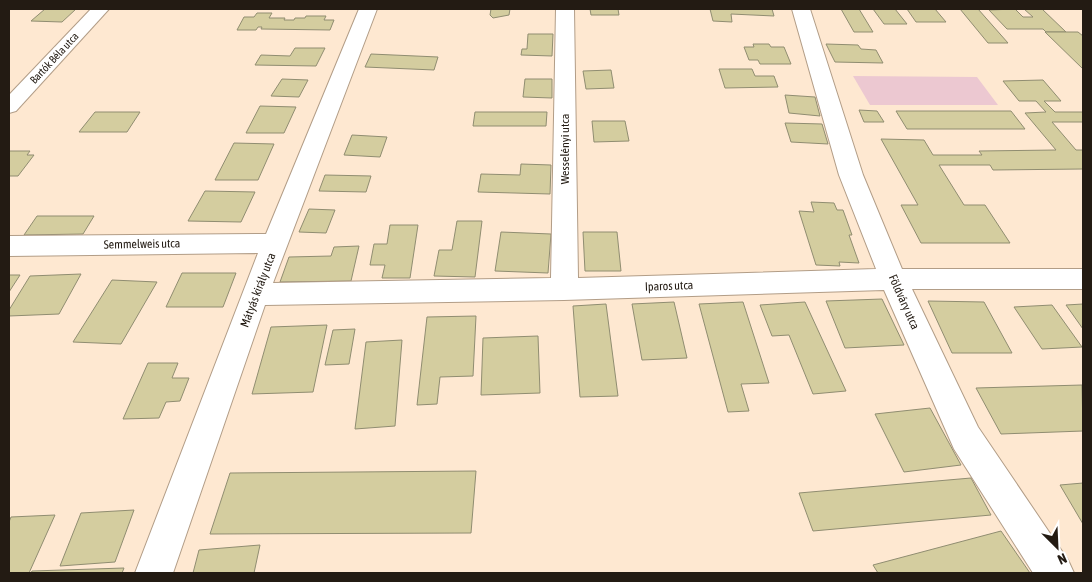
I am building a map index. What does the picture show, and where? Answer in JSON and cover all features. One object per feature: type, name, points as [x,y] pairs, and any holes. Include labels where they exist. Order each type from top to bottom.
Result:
[{"type":"street","name":"Bartók Béla utca","points":[[9,108],[100,9]]},
{"type":"street","name":"Mátyás király utca","points":[[154,573],[255,294],[368,9]]},
{"type":"street","name":"Wesselényi utca","points":[[564,289],[565,9]]},
{"type":"street","name":"Földváry utca","points":[[801,9],[851,175],[894,279],[966,438],[1055,573]]},
{"type":"street","name":"Semmelweis utca","points":[[9,246],[276,242]]},
{"type":"street","name":"Iparos utca","points":[[255,294],[564,289],[894,279],[1083,279]]},
{"type":"shaded area","points":[[853,76],[977,77],[998,105],[870,105]]},
{"type":"building","points":[[45,9],[76,9],[62,22],[31,21]]},
{"type":"building","points":[[491,9],[510,9],[509,15],[493,18],[490,15]]},
{"type":"building","points":[[590,9],[618,9],[619,15],[591,15]]},
{"type":"building","points":[[710,9],[772,9],[774,16],[731,14],[732,22],[713,21]]},
{"type":"building","points":[[841,9],[859,9],[873,32],[854,32]]},
{"type":"building","points":[[873,9],[895,9],[907,24],[884,24]]},
{"type":"building","points":[[907,9],[935,9],[946,22],[916,22]]},
{"type":"building","points":[[960,9],[978,9],[1008,43],[988,43]]},
{"type":"building","points":[[1015,9],[1023,17],[1033,17],[1024,9],[1042,9],[1066,32],[1046,32],[1043,29],[1007,29],[989,10]]},
{"type":"building","points":[[257,13],[272,13],[269,18],[285,18],[284,20],[305,18],[306,16],[326,16],[324,20],[334,20],[330,30],[261,29],[262,27],[258,27],[256,30],[237,30],[244,17],[254,17]]},
{"type":"building","points":[[1045,32],[1078,32],[1083,36],[1083,69]]},
{"type":"building","points":[[528,34],[553,34],[552,56],[521,55],[522,49],[527,49]]},
{"type":"building","points":[[753,44],[769,44],[771,47],[784,47],[791,64],[760,64],[758,60],[749,60],[744,47],[754,47]]},
{"type":"building","points":[[826,44],[858,45],[861,49],[876,50],[883,63],[835,62]]},
{"type":"building","points":[[295,48],[325,48],[316,66],[255,65],[261,55],[290,56]]},
{"type":"building","points":[[371,54],[438,57],[434,70],[365,67]]},
{"type":"building","points":[[719,69],[752,69],[755,76],[774,76],[778,87],[725,88]]},
{"type":"building","points":[[611,70],[614,88],[586,89],[583,71]]},
{"type":"building","points":[[282,79],[308,80],[299,97],[271,96]]},
{"type":"building","points":[[525,79],[552,79],[552,98],[523,97]]},
{"type":"building","points":[[1043,80],[1061,101],[1044,101],[1055,112],[1083,112],[1083,122],[1052,122],[1076,150],[1083,150],[1083,169],[993,170],[990,165],[939,165],[964,205],[985,205],[1010,243],[921,243],[901,205],[918,205],[881,139],[924,140],[933,155],[982,155],[979,151],[1056,150],[1025,113],[1046,112],[1036,101],[1019,101],[1003,81]]},
{"type":"building","points":[[785,95],[815,97],[820,116],[789,113]]},
{"type":"building","points":[[260,106],[296,107],[284,133],[246,133]]},
{"type":"building","points":[[859,110],[877,111],[884,122],[864,122]]},
{"type":"building","points":[[896,111],[1011,111],[1025,129],[907,129]]},
{"type":"building","points":[[95,112],[140,112],[127,132],[79,132]]},
{"type":"building","points":[[475,112],[547,112],[546,126],[473,126]]},
{"type":"building","points":[[592,121],[625,121],[629,141],[594,142]]},
{"type":"building","points":[[785,123],[822,124],[828,144],[791,142]]},
{"type":"building","points":[[352,135],[387,137],[380,157],[344,155]]},
{"type":"building","points":[[234,143],[274,144],[258,180],[215,180]]},
{"type":"building","points":[[9,151],[30,151],[27,155],[34,155],[18,176],[9,176]]},
{"type":"building","points":[[521,164],[551,165],[550,194],[478,192],[481,174],[520,175]]},
{"type":"building","points":[[325,175],[371,176],[366,192],[319,191]]},
{"type":"building","points":[[205,191],[255,192],[241,222],[188,221]]},
{"type":"building","points":[[811,202],[834,203],[837,210],[843,210],[859,263],[839,262],[840,266],[816,265],[799,211],[814,212]]},
{"type":"building","points":[[309,209],[335,210],[326,233],[299,232]]},
{"type":"building","points":[[37,216],[94,216],[83,234],[24,235]]},
{"type":"building","points":[[457,221],[482,221],[475,277],[434,276],[439,250],[452,250]]},
{"type":"building","points":[[390,225],[418,225],[410,278],[382,278],[385,265],[370,265],[374,244],[387,244]]},
{"type":"building","points":[[501,232],[551,234],[548,273],[495,271]]},
{"type":"building","points":[[583,232],[617,232],[621,271],[585,271]]},
{"type":"building","points":[[359,246],[351,281],[280,282],[289,257],[331,256],[334,247]]},
{"type":"building","points":[[182,273],[236,273],[223,307],[166,307]]},
{"type":"building","points":[[81,274],[59,314],[9,316],[9,310],[30,276]]},
{"type":"building","points":[[9,275],[20,275],[9,292]]},
{"type":"building","points":[[112,280],[157,282],[121,344],[73,342]]},
{"type":"building","points":[[882,299],[904,345],[845,348],[826,301]]},
{"type":"building","points":[[928,301],[984,302],[1012,353],[952,353]]},
{"type":"building","points":[[674,302],[687,358],[642,360],[632,304]]},
{"type":"building","points":[[743,302],[769,383],[741,384],[749,411],[728,412],[699,304]]},
{"type":"building","points":[[805,302],[846,391],[813,394],[789,335],[772,336],[760,305]]},
{"type":"building","points":[[606,304],[618,396],[580,397],[573,306]]},
{"type":"building","points":[[1083,304],[1083,329],[1066,305]]},
{"type":"building","points":[[1052,305],[1082,347],[1042,349],[1014,307]]},
{"type":"building","points":[[476,316],[473,376],[440,377],[437,404],[417,405],[427,317]]},
{"type":"building","points":[[327,325],[313,392],[252,394],[271,327]]},
{"type":"building","points":[[355,329],[349,364],[325,365],[333,330]]},
{"type":"building","points":[[538,336],[540,393],[481,395],[483,338]]},
{"type":"building","points":[[402,340],[395,426],[355,429],[366,342]]},
{"type":"building","points":[[148,363],[178,363],[172,378],[189,378],[180,401],[166,402],[159,418],[123,419]]},
{"type":"building","points":[[1082,385],[1083,431],[1001,434],[976,388]]},
{"type":"building","points":[[930,408],[961,465],[904,472],[875,414]]},
{"type":"building","points":[[476,471],[471,533],[210,534],[230,473]]},
{"type":"building","points":[[971,478],[991,515],[813,531],[799,493]]},
{"type":"building","points":[[1083,483],[1083,524],[1060,485]]},
{"type":"building","points":[[134,510],[115,562],[60,566],[81,513]]},
{"type":"building","points":[[55,515],[29,573],[9,573],[9,522],[11,517]]},
{"type":"building","points":[[1001,531],[1030,573],[878,573],[873,565]]},
{"type":"building","points":[[260,545],[254,573],[193,573],[199,550]]},
{"type":"building","points":[[124,568],[122,573],[31,573],[32,571]]}]
